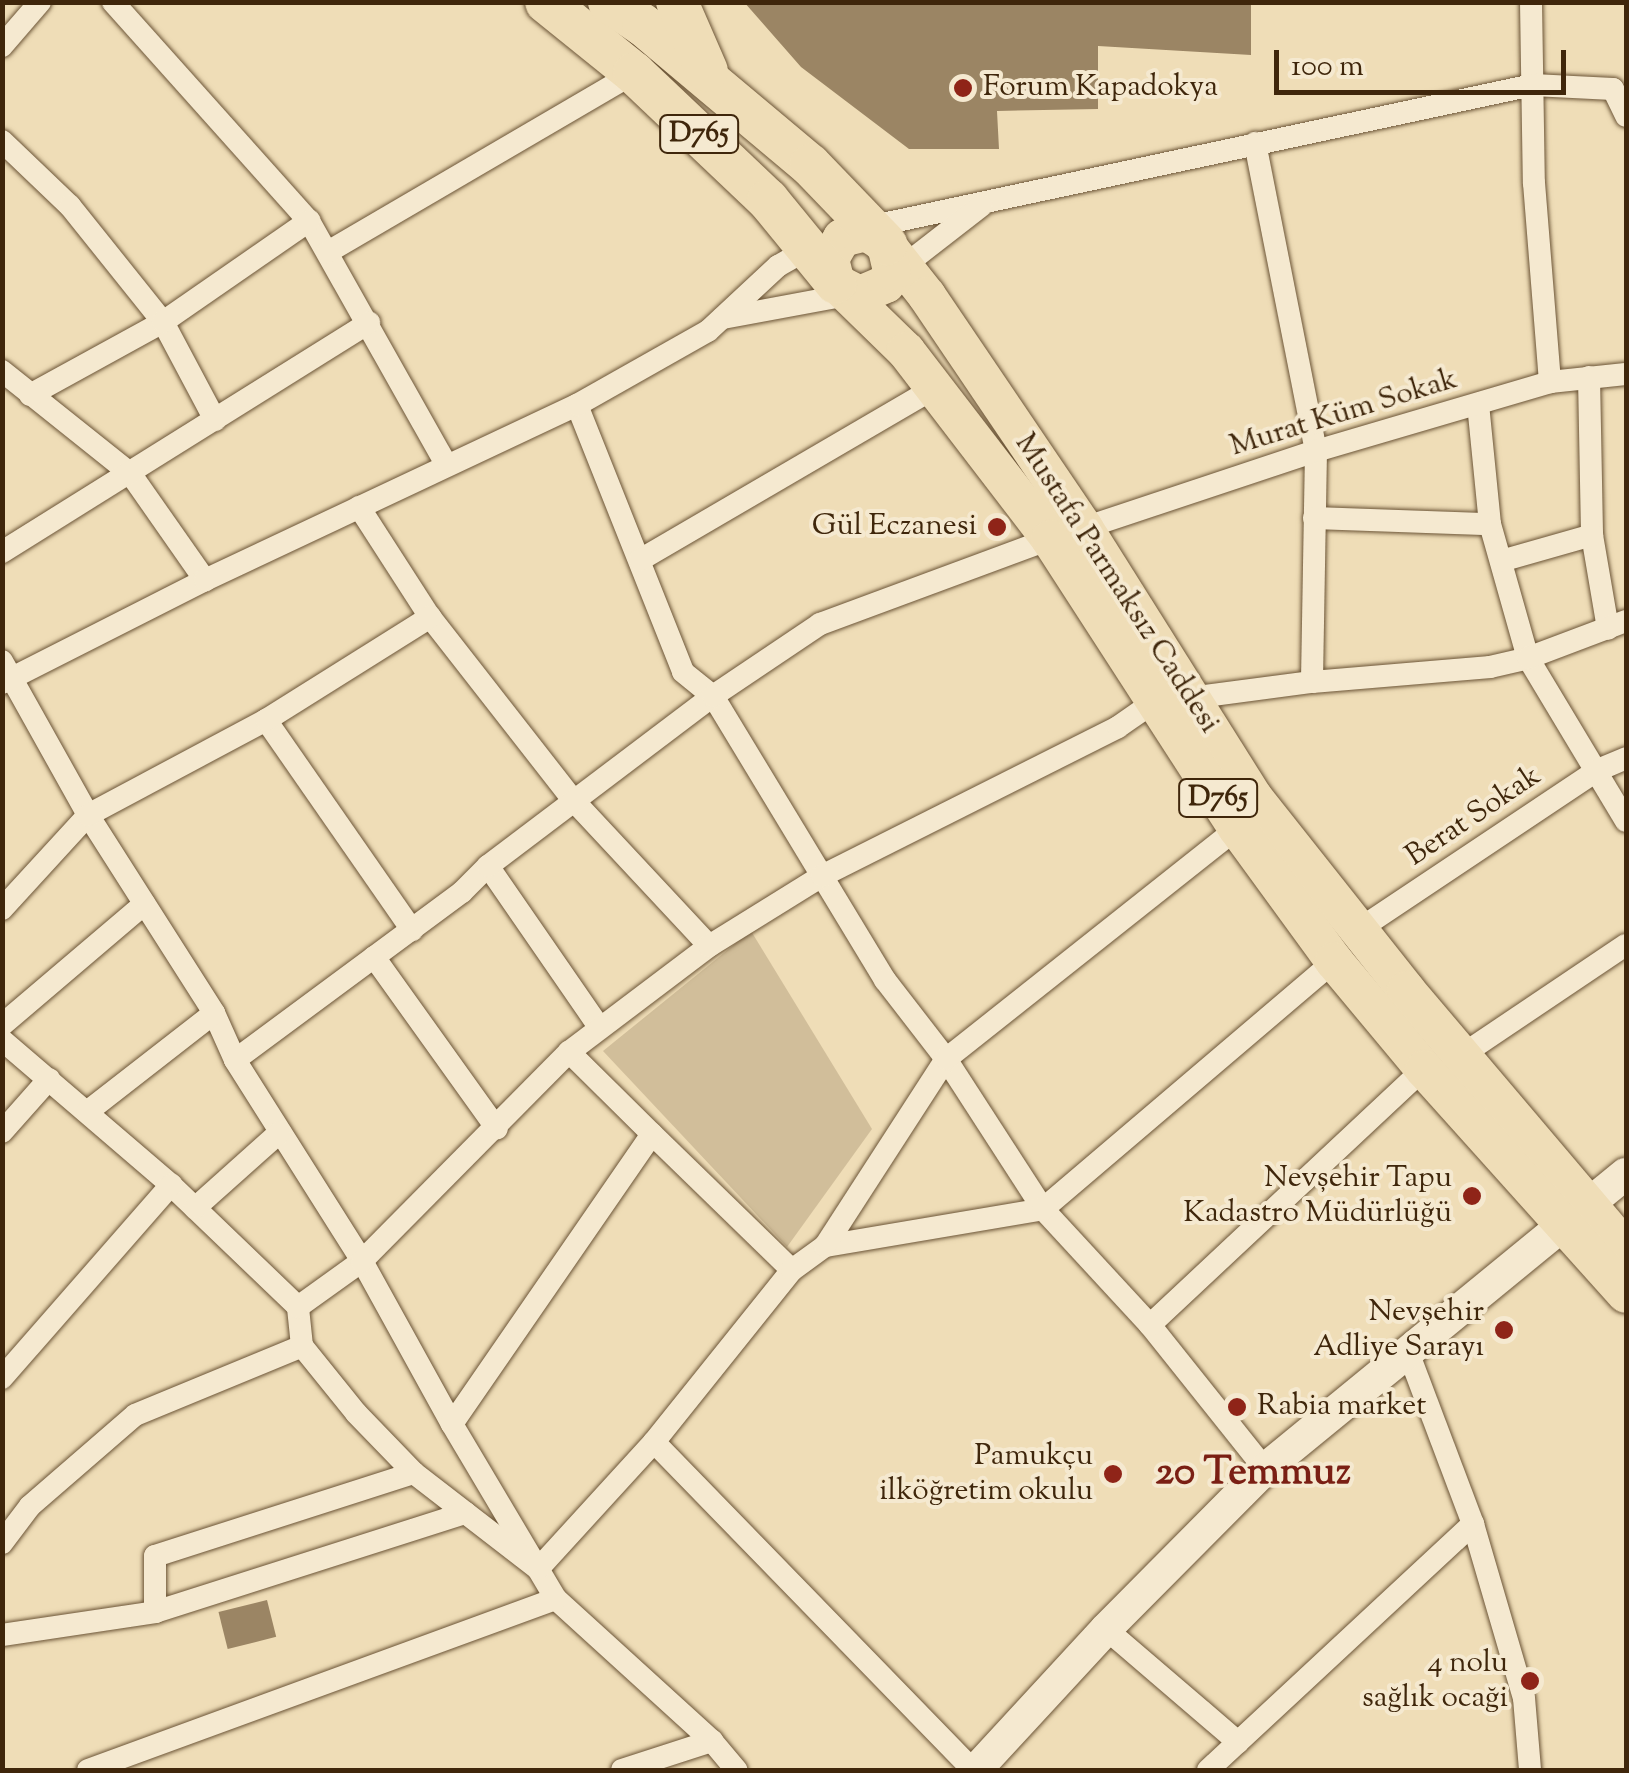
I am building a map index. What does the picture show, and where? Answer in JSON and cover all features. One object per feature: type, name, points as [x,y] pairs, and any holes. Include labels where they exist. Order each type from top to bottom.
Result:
[{"type":"highway","name":"D765","points":[[546,2],[634,73],[768,200],[809,247],[868,265]]},
{"type":"highway","name":"Mustafa Parmaksız Caddesi","points":[[609,2],[712,80],[868,265]]},
{"type":"highway","points":[[677,2],[712,80]]},
{"type":"main road","name":"Mustafa Parmaksız Caddesi","points":[[868,265],[936,386],[1067,533]]},
{"type":"main road","name":"Mustafa Parmaksız Caddesi","points":[[868,265],[1067,533],[1172,700],[1237,828],[1334,961],[1424,1069],[1578,1212],[1626,1249]]},
{"type":"main road","name":"Mustafa Parmaksız Caddesi","points":[[1172,700],[1462,1055],[1578,1212],[1626,1294]]},
{"type":"street","points":[[2,46],[40,2]]},
{"type":"street","points":[[113,2],[310,221],[446,464]]},
{"type":"street","points":[[1531,2],[1534,183],[1550,382]]},
{"type":"street","points":[[328,252],[634,73]]},
{"type":"street","points":[[736,1770],[712,1740],[556,1599],[452,1424],[362,1261],[235,1060],[214,1014],[88,815],[6,674],[577,405],[724,318],[868,265],[988,202],[1533,85],[1613,90],[1626,116]]},
{"type":"street","points":[[2,141],[70,206],[163,322],[215,420]]},
{"type":"street","points":[[1255,143],[1316,451],[1312,682]]},
{"type":"street","points":[[868,265],[988,202]]},
{"type":"street","points":[[30,395],[163,322],[310,221]]},
{"type":"street","points":[[724,318],[778,266],[809,247]]},
{"type":"street","points":[[2,552],[369,323]]},
{"type":"street","points":[[2,371],[130,473],[205,580]]},
{"type":"street","name":"Murat Küm Sokak","points":[[235,1060],[412,930],[488,866],[713,696],[820,624],[1067,533],[1316,451],[1550,382],[1626,374]]},
{"type":"street","points":[[298,1307],[362,1261],[497,1129],[569,1052],[599,1027],[710,946],[822,876],[1172,700],[1312,682],[1490,667],[1528,658],[1617,625],[1592,534],[1589,377]]},
{"type":"street","points":[[640,560],[936,386]]},
{"type":"street","points":[[1478,404],[1490,524],[1528,658],[1626,821]]},
{"type":"street","points":[[577,405],[683,672],[713,696],[885,980],[946,1058],[1042,1209],[1150,1325],[1264,1469]]},
{"type":"street","points":[[358,506],[430,617],[574,801],[710,946]]},
{"type":"street","points":[[1314,518],[1490,524]]},
{"type":"street","points":[[1500,560],[1592,534]]},
{"type":"street","points":[[2,908],[88,815],[266,720],[430,617]]},
{"type":"street","points":[[266,720],[412,930]]},
{"type":"street","name":"Berat Sokak","points":[[1358,930],[1598,770],[1626,758]]},
{"type":"street","points":[[538,1570],[654,1442],[792,1270],[825,1246],[946,1058],[1237,828]]},
{"type":"street","points":[[488,866],[599,1027]]},
{"type":"street","points":[[2,1025],[144,904]]},
{"type":"street","points":[[1462,1055],[1626,945]]},
{"type":"street","points":[[374,957],[497,1129]]},
{"type":"street","points":[[825,1246],[1042,1209],[1334,961]]},
{"type":"street","points":[[87,1112],[214,1014]]},
{"type":"street","points":[[2,1040],[171,1185],[298,1307],[302,1346],[356,1413],[414,1473],[538,1570]]},
{"type":"street","points":[[569,1052],[792,1270]]},
{"type":"street","points":[[1150,1325],[1424,1069]]},
{"type":"street","points":[[2,1132],[49,1079]]},
{"type":"street","points":[[195,1208],[280,1132]]},
{"type":"street","points":[[452,1424],[652,1134]]},
{"type":"street","points":[[654,1442],[975,1770],[1106,1629],[1264,1469],[1626,1174]]},
{"type":"street","points":[[2,1378],[171,1185]]},
{"type":"street","points":[[5,1534],[30,1506],[135,1415],[302,1346]]},
{"type":"street","points":[[1408,1352],[1472,1524],[1524,1698],[1530,1770]]},
{"type":"street","points":[[154,1612],[154,1556],[414,1473]]},
{"type":"street","points":[[2,1634],[154,1612],[466,1513]]},
{"type":"street","points":[[1208,1770],[1472,1524]]},
{"type":"street","points":[[88,1770],[556,1599]]},
{"type":"street","points":[[1106,1629],[1238,1742]]},
{"type":"street","points":[[622,1770],[712,1740]]},
{"type":"shaded area","points":[[751,931],[872,1129],[787,1247],[603,1051]]},
{"type":"building","name":"Forum Kapadokya","points":[[744,2],[1251,2],[1251,55],[1098,46],[1098,109],[997,111],[999,149],[909,149],[801,67]]},
{"type":"building","points":[[267,1600],[276,1637],[228,1649],[218,1612]]},
{"type":"place","name":"Forum Kapadokya","points":[[963,88]]},
{"type":"place","name":"Gül Eczanesi","points":[[997,527]]},
{"type":"place","name":"Nevşehir Tapu Kadastro Müdürlüğü","points":[[1472,1196]]},
{"type":"place","name":"Nevşehir Adliye Sarayı","points":[[1504,1330]]},
{"type":"place","name":"Rabia market","points":[[1237,1407]]},
{"type":"place","name":"Pamukçu ilköğretim okulu","points":[[1113,1474]]},
{"type":"place","name":"4 nolu sağlık ocaği","points":[[1530,1681]]},
{"type":"district","name":"20 Temmuz","points":[[1253,1474]]}]
